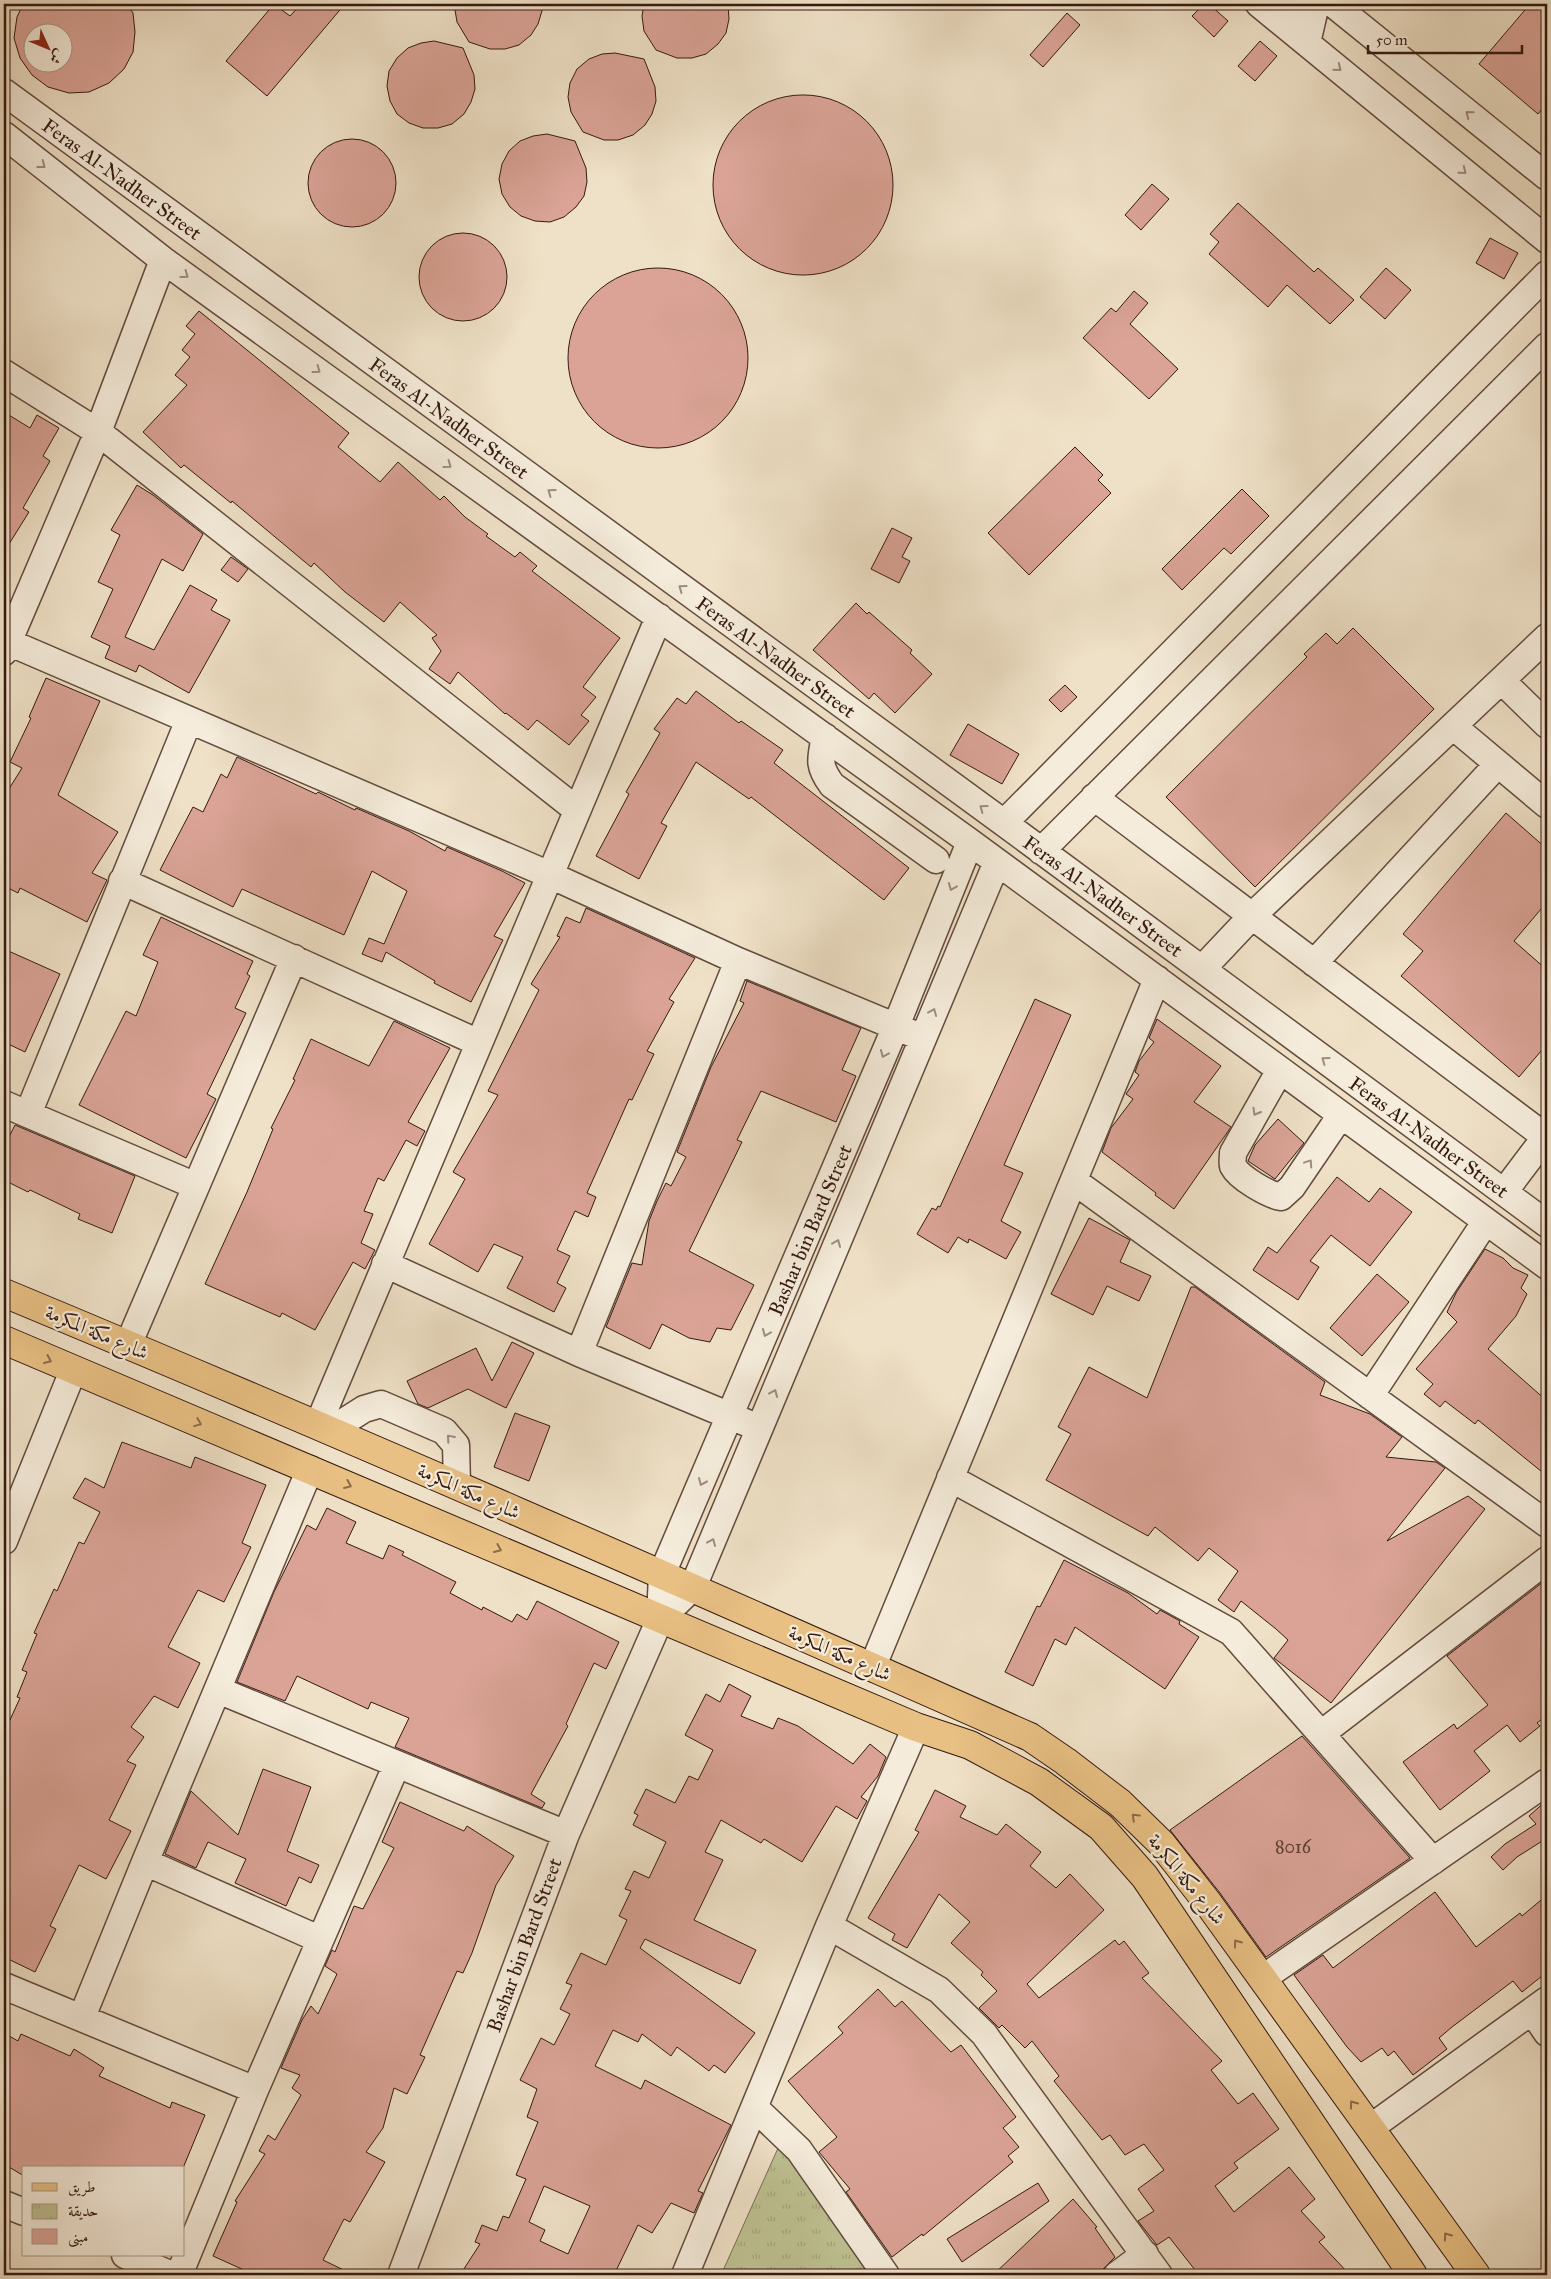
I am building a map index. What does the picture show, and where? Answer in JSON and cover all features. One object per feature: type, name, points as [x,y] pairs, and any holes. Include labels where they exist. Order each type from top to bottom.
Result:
[{"type":"main road","name":"شارع مكة المكرمة","points":[[4,1293],[324,1427],[662,1574],[1030,1738],[1066,1761],[1120,1803],[1161,1842],[1263,1978],[1476,2275]]},
{"type":"main road","name":"شارع مكة المكرمة","points":[[4,1340],[73,1371],[310,1469],[916,1727],[970,1745],[1039,1782],[1101,1828],[1144,1877],[1413,2275]]},
{"type":"street","points":[[1259,4],[1547,240]]},
{"type":"street","points":[[1298,4],[1307,43]]},
{"type":"street","points":[[1307,43],[1316,4]]},
{"type":"street","points":[[1333,4],[1547,178]]},
{"type":"street","name":"Feras Al-Nadher Street","points":[[4,92],[1004,823],[1547,1224]]},
{"type":"street","name":"Feras Al-Nadher Street","points":[[4,135],[163,260],[970,842],[1547,1266]]},
{"type":"street","points":[[163,260],[98,432],[6,647],[189,720],[550,875],[738,961],[923,1038]]},
{"type":"street","points":[[1004,823],[1547,274]]},
{"type":"street","points":[[1041,851],[1547,346]]},
{"type":"street","points":[[4,373],[98,432],[577,810]]},
{"type":"street","points":[[324,1427],[385,1264],[659,617]]},
{"type":"street","points":[[1202,969],[1252,916],[1547,637]]},
{"type":"street","points":[[1502,681],[1547,725]]},
{"type":"street","points":[[28,1114],[189,720]]},
{"type":"street","points":[[1454,727],[1547,805]]},
{"type":"street","points":[[825,737],[820,762],[823,773],[832,785],[936,860]]},
{"type":"street","points":[[1314,963],[1498,764]]},
{"type":"street","points":[[1094,797],[1547,1137],[1504,1192]]},
{"type":"street","name":"Bashar bin Bard Street","points":[[401,2275],[566,1834],[660,1619],[662,1574],[896,1026],[970,842]]},
{"type":"street","name":"Bashar bin Bard Street","points":[[660,1619],[693,1588],[997,862]]},
{"type":"street","points":[[122,880],[479,1043]]},
{"type":"street","points":[[128,1345],[294,958]]},
{"type":"street","points":[[579,1352],[738,961]]},
{"type":"street","points":[[872,1668],[1157,979]]},
{"type":"street","points":[[1280,1070],[1233,1153],[1233,1166],[1241,1176],[1271,1195],[1281,1197],[1292,1187],[1341,1115]]},
{"type":"street","points":[[4,1104],[196,1186]]},
{"type":"street","points":[[1074,1180],[1547,1524]]},
{"type":"street","points":[[1370,1396],[1486,1221]]},
{"type":"street","points":[[385,1264],[579,1352],[759,1428]]},
{"type":"street","points":[[4,1541],[73,1371]]},
{"type":"street","points":[[324,1427],[364,1409],[381,1404],[444,1431],[456,1445],[457,1485]]},
{"type":"street","points":[[82,2017],[144,1862],[310,1469]]},
{"type":"street","points":[[950,1478],[1231,1632],[1433,1861]]},
{"type":"street","points":[[1320,1734],[1547,1560]]},
{"type":"street","points":[[218,1690],[566,1834]]},
{"type":"street","points":[[685,2275],[829,1926],[916,1727]]},
{"type":"street","points":[[179,2275],[319,1939],[397,1764]]},
{"type":"street","points":[[1263,1978],[1547,1782]]},
{"type":"street","points":[[144,1862],[319,1939]]},
{"type":"street","points":[[829,1926],[940,1990],[984,2034],[1159,2275]]},
{"type":"street","points":[[4,1986],[255,2090]]},
{"type":"street","points":[[1370,2128],[1540,2006],[1547,2033]]},
{"type":"street","points":[[755,2108],[799,2150],[886,2275]]},
{"type":"street","points":[[4,2204],[22,2211]]},
{"type":"street","points":[[1117,2275],[1145,2254]]},
{"type":"street","points":[[127,2256],[172,2275]]},
{"type":"green space","points":[[779,2146],[871,2275],[721,2275]]},
{"type":"building","points":[[23,4],[127,4],[133,13],[135,32],[133,52],[124,69],[109,83],[89,92],[69,93],[48,87],[30,72],[72,72],[72,22],[22,22],[22,61],[14,38],[17,17]]},
{"type":"building","points":[[274,4],[290,16],[301,4],[345,4],[267,96],[226,61]]},
{"type":"building","points":[[454,4],[544,4],[538,24],[531,35],[519,45],[505,49],[490,49],[469,42],[457,22]]},
{"type":"building","points":[[644,4],[728,4],[729,19],[726,33],[718,44],[706,54],[692,58],[677,58],[656,50],[644,31],[642,16]]},
{"type":"building","points":[[1204,4],[1209,4],[1228,21],[1214,37],[1192,16]]},
{"type":"building","points":[[1530,4],[1547,4],[1547,103],[1538,114],[1479,64]]},
{"type":"building","points":[[1067,13],[1080,25],[1043,67],[1030,55]]},
{"type":"building","points":[[434,41],[463,48],[474,75],[475,89],[471,102],[464,114],[452,124],[438,128],[423,128],[409,123],[397,114],[390,101],[387,86],[389,71],[397,58],[408,48]]},
{"type":"building","points":[[1260,41],[1277,56],[1255,81],[1238,66]]},
{"type":"building","points":[[615,53],[644,59],[655,87],[656,101],[652,114],[645,125],[633,135],[618,140],[604,140],[583,132],[571,112],[568,97],[570,83],[577,69],[589,59],[602,54]]},
{"type":"building","points":[[812,95],[821,96],[846,105],[867,121],[883,142],[892,167],[892,203],[883,228],[867,249],[846,265],[838,268],[821,274],[794,275],[785,274],[760,265],[733,242],[723,228],[714,203],[713,176],[714,167],[723,142],[746,115],[760,105],[785,96]]},
{"type":"building","points":[[547,134],[575,141],[586,168],[587,182],[584,196],[576,207],[564,217],[550,222],[535,221],[521,216],[510,207],[502,194],[499,179],[502,164],[509,151],[520,141],[533,136]]},
{"type":"building","points":[[352,139],[369,143],[383,152],[392,166],[396,183],[392,200],[383,214],[369,223],[352,227],[335,223],[321,214],[312,200],[308,183],[312,166],[321,152],[335,143]]},
{"type":"building","points":[[1152,184],[1169,199],[1141,230],[1125,215]]},
{"type":"building","points":[[1238,203],[1314,272],[1318,268],[1354,300],[1330,324],[1287,285],[1268,307],[1209,254],[1219,242],[1210,234]]},
{"type":"building","points":[[463,233],[480,237],[494,246],[503,260],[507,277],[503,294],[494,308],[480,317],[463,321],[446,317],[432,308],[423,294],[419,277],[423,260],[432,246],[446,237]]},
{"type":"building","points":[[1490,238],[1518,253],[1504,279],[1476,263]]},
{"type":"building","points":[[667,268],[676,269],[701,278],[722,294],[738,315],[747,340],[747,376],[738,401],[722,422],[701,438],[693,441],[676,447],[649,448],[640,447],[615,438],[588,415],[578,401],[569,376],[568,349],[569,340],[578,315],[601,288],[615,278],[640,269]]},
{"type":"building","points":[[1386,268],[1411,290],[1385,319],[1360,297]]},
{"type":"building","points":[[1134,291],[1148,303],[1130,324],[1178,369],[1149,399],[1083,338],[1111,308],[1116,312]]},
{"type":"building","points":[[199,311],[349,433],[338,447],[380,482],[398,462],[440,500],[444,496],[465,517],[488,534],[486,536],[515,557],[520,552],[537,566],[532,571],[620,638],[583,687],[596,697],[581,715],[589,721],[569,745],[537,720],[528,730],[505,714],[458,672],[450,684],[429,669],[441,651],[432,638],[437,635],[400,602],[384,622],[345,592],[314,563],[311,567],[232,501],[231,503],[184,465],[181,468],[143,432],[187,385],[175,375],[190,357],[182,350],[195,334],[186,326]]},
{"type":"building","points":[[4,412],[30,428],[37,415],[59,428],[43,456],[50,461],[23,508],[29,512],[4,552]]},
{"type":"building","points":[[1075,447],[1103,475],[1098,480],[1111,493],[1029,575],[988,533]]},
{"type":"building","points":[[137,485],[153,495],[203,534],[183,571],[162,559],[125,637],[154,650],[190,585],[217,600],[211,610],[230,620],[189,693],[139,665],[136,672],[105,658],[110,646],[91,637],[113,589],[98,582],[120,535],[111,530]]},
{"type":"building","points":[[1242,489],[1269,516],[1231,554],[1224,548],[1182,590],[1162,569]]},
{"type":"building","points":[[892,528],[912,538],[902,557],[910,561],[899,583],[871,569]]},
{"type":"building","points":[[231,557],[248,569],[238,582],[221,570]]},
{"type":"building","points":[[856,603],[912,650],[910,653],[932,674],[895,713],[874,693],[869,699],[813,650]]},
{"type":"building","points":[[1353,628],[1434,709],[1255,887],[1166,797],[1307,657],[1304,654],[1326,633],[1337,644]]},
{"type":"building","points":[[46,678],[100,701],[58,795],[118,832],[92,873],[107,880],[87,922],[20,888],[18,893],[4,886],[4,797],[22,768],[10,762],[31,718],[29,717]]},
{"type":"building","points":[[1065,685],[1077,697],[1061,712],[1049,700]]},
{"type":"building","points":[[696,691],[739,723],[741,721],[783,750],[774,763],[909,868],[884,900],[751,797],[749,799],[696,762],[661,823],[667,826],[639,879],[596,856],[629,794],[626,792],[660,733],[654,729],[677,698],[686,704]]},
{"type":"building","points":[[968,724],[1019,754],[1002,784],[950,755]]},
{"type":"building","points":[[237,757],[316,794],[318,792],[355,810],[356,808],[409,831],[445,851],[447,847],[525,883],[494,936],[503,940],[471,1002],[434,983],[435,981],[386,952],[382,962],[362,954],[369,938],[384,944],[407,891],[372,871],[344,935],[242,889],[233,907],[160,870],[193,807],[203,812],[221,774],[227,778]]},
{"type":"building","points":[[1506,813],[1547,849],[1547,902],[1514,941],[1547,970],[1547,1044],[1519,1077],[1401,976],[1423,951],[1403,934]]},
{"type":"building","points":[[586,908],[695,958],[669,999],[674,1002],[647,1051],[654,1054],[632,1100],[629,1099],[587,1193],[596,1197],[588,1217],[575,1211],[557,1250],[570,1256],[557,1283],[566,1288],[554,1312],[507,1288],[523,1257],[494,1244],[478,1272],[429,1244],[465,1179],[453,1172],[498,1095],[488,1091],[539,990],[531,984],[560,937],[557,936],[566,917],[580,923]]},
{"type":"building","points":[[161,917],[253,961],[247,974],[250,976],[235,1008],[246,1013],[207,1094],[216,1099],[186,1158],[79,1105],[126,1011],[136,1016],[158,962],[143,955]]},
{"type":"building","points":[[4,949],[60,974],[25,1052],[4,1042]]},
{"type":"building","points":[[747,981],[861,1028],[842,1070],[856,1076],[836,1122],[761,1091],[737,1140],[742,1142],[689,1251],[754,1285],[731,1330],[717,1328],[710,1342],[689,1338],[662,1324],[650,1349],[606,1327],[632,1263],[642,1265],[649,1221],[666,1183],[671,1186],[686,1157],[677,1152],[711,1067],[744,1003],[740,1001]]},
{"type":"building","points":[[1035,999],[1071,1015],[1004,1165],[1023,1173],[1001,1221],[1021,1232],[1006,1259],[969,1239],[968,1243],[958,1237],[948,1253],[917,1234],[932,1208],[936,1210],[938,1206],[940,1207]]},
{"type":"building","points":[[1157,1019],[1221,1066],[1194,1102],[1231,1127],[1174,1209],[1102,1152],[1111,1128],[1133,1099],[1126,1094],[1139,1075],[1135,1072],[1139,1061],[1154,1042],[1149,1038]]},
{"type":"building","points":[[394,1021],[450,1048],[408,1122],[425,1131],[417,1146],[406,1140],[384,1181],[378,1178],[364,1211],[373,1214],[361,1243],[375,1250],[365,1269],[353,1262],[315,1330],[282,1313],[280,1317],[205,1284],[247,1192],[273,1129],[271,1128],[295,1080],[293,1079],[311,1039],[369,1066]]},
{"type":"building","points":[[1278,1119],[1304,1143],[1275,1179],[1248,1161],[1255,1145]]},
{"type":"building","points":[[15,1125],[135,1176],[112,1233],[78,1219],[80,1214],[4,1180],[4,1147]]},
{"type":"building","points":[[1337,1177],[1369,1202],[1380,1188],[1412,1212],[1370,1266],[1331,1235],[1310,1261],[1319,1267],[1298,1300],[1253,1270],[1268,1247],[1277,1253]]},
{"type":"building","points":[[1089,1218],[1130,1240],[1120,1262],[1151,1276],[1139,1301],[1107,1286],[1093,1315],[1051,1294]]},
{"type":"building","points":[[1485,1249],[1503,1258],[1513,1268],[1528,1275],[1521,1288],[1527,1294],[1516,1316],[1488,1349],[1547,1401],[1547,1476],[1478,1420],[1475,1424],[1445,1401],[1440,1407],[1424,1394],[1433,1384],[1416,1369],[1457,1322],[1447,1312],[1456,1293]]},
{"type":"building","points":[[1377,1274],[1409,1302],[1362,1356],[1330,1328]]},
{"type":"building","points":[[1191,1287],[1195,1287],[1325,1382],[1320,1395],[1370,1414],[1402,1437],[1386,1457],[1436,1462],[1445,1468],[1387,1541],[1468,1496],[1485,1509],[1331,1703],[1274,1658],[1288,1640],[1276,1629],[1241,1601],[1234,1612],[1218,1600],[1238,1571],[1209,1548],[1198,1561],[1155,1527],[1148,1536],[1046,1480],[1071,1434],[1058,1427],[1089,1367],[1147,1398]]},
{"type":"building","points":[[512,1342],[534,1353],[506,1408],[468,1389],[428,1408],[418,1404],[407,1381],[476,1348],[492,1381]]},
{"type":"building","points":[[515,1413],[550,1426],[529,1481],[494,1467]]},
{"type":"building","points":[[122,1442],[191,1468],[195,1457],[266,1485],[242,1543],[251,1547],[224,1602],[198,1590],[168,1647],[200,1663],[178,1708],[154,1696],[131,1727],[144,1737],[127,1761],[136,1765],[109,1820],[131,1831],[106,1879],[79,1865],[50,1926],[56,1929],[35,1972],[4,1957],[4,1733],[20,1698],[17,1697],[27,1672],[22,1670],[37,1634],[34,1633],[54,1589],[57,1591],[79,1542],[84,1544],[100,1512],[73,1498],[85,1478],[104,1488]]},
{"type":"building","points":[[327,1508],[356,1522],[346,1543],[383,1559],[389,1545],[404,1552],[402,1555],[456,1582],[450,1593],[482,1610],[483,1607],[512,1622],[517,1614],[527,1620],[537,1601],[619,1642],[606,1669],[594,1663],[566,1724],[568,1726],[531,1794],[545,1803],[542,1808],[395,1747],[409,1718],[371,1702],[368,1709],[297,1676],[285,1701],[237,1682],[274,1592],[307,1525],[316,1530]]},
{"type":"building","points":[[1064,1560],[1128,1593],[1157,1614],[1160,1610],[1180,1621],[1179,1624],[1199,1637],[1165,1689],[1075,1627],[1066,1645],[1055,1639],[1033,1686],[1005,1672],[1037,1606],[1040,1607]]},
{"type":"building","points":[[1547,1579],[1547,1715],[1537,1723],[1540,1726],[1520,1742],[1507,1725],[1474,1751],[1490,1771],[1440,1810],[1403,1762],[1454,1724],[1457,1729],[1488,1705],[1447,1656]]},
{"type":"building","points":[[729,1684],[751,1696],[741,1716],[773,1729],[778,1718],[798,1726],[853,1764],[870,1744],[886,1757],[878,1776],[861,1797],[867,1801],[857,1819],[836,1806],[802,1862],[764,1839],[761,1843],[721,1820],[705,1852],[723,1860],[694,1920],[756,1950],[740,1984],[645,1939],[640,1948],[755,2033],[725,2073],[714,2065],[709,2071],[677,2047],[671,2056],[642,2034],[638,2042],[613,2030],[595,2066],[641,2089],[645,2080],[731,2125],[698,2191],[703,2193],[694,2213],[671,2203],[652,2233],[638,2225],[614,2275],[460,2275],[480,2244],[475,2242],[482,2225],[497,2231],[503,2216],[509,2218],[526,2179],[516,2175],[538,2122],[527,2117],[537,2089],[520,2080],[541,2038],[554,2045],[570,2014],[560,2009],[572,1985],[566,1983],[581,1953],[606,1965],[627,1920],[619,1916],[631,1891],[625,1889],[634,1871],[649,1878],[666,1842],[633,1825],[638,1815],[634,1813],[646,1789],[675,1803],[689,1776],[698,1780],[713,1750],[685,1735],[706,1694],[720,1702]],"holes":[[[544,2186],[590,2206],[568,2254],[540,2241],[545,2230],[529,2222]]]},
{"type":"building","points":[[1302,1736],[1410,1858],[1266,1957],[1220,1893],[1170,1830]]},
{"type":"building","points":[[263,1769],[311,1787],[287,1851],[319,1865],[311,1883],[299,1877],[286,1906],[235,1883],[246,1859],[208,1842],[196,1868],[165,1854],[191,1791],[238,1835]]},
{"type":"building","points":[[935,1790],[966,1806],[960,1817],[997,1835],[1006,1824],[1041,1852],[1030,1866],[1056,1888],[1070,1874],[1104,1910],[1027,1984],[1039,1998],[1115,1940],[1119,1945],[1124,1941],[1149,1973],[1142,1978],[1222,2061],[1211,2070],[1238,2104],[1253,2093],[1279,2129],[1234,2163],[1238,2168],[1215,2186],[1234,2212],[1289,2167],[1315,2199],[1301,2211],[1325,2237],[1319,2242],[1350,2275],[1199,2275],[1169,2237],[1157,2245],[1138,2221],[1154,2211],[1138,2189],[1164,2170],[1144,2144],[1125,2155],[1110,2135],[1102,2140],[1054,2081],[1059,2076],[1032,2041],[1025,2048],[1002,2025],[999,2028],[979,2008],[997,1991],[981,1975],[983,1972],[951,1943],[970,1922],[939,1894],[907,1948],[892,1940],[895,1934],[868,1918],[919,1832],[915,1830]]},
{"type":"building","points":[[1547,1800],[1547,1838],[1517,1857],[1503,1870],[1491,1857],[1505,1844],[1536,1824],[1529,1816]]},
{"type":"building","points":[[400,1802],[464,1831],[467,1826],[514,1856],[496,1885],[463,1973],[457,1971],[420,2055],[425,2057],[407,2094],[394,2088],[383,2128],[366,2152],[385,2162],[350,2222],[344,2219],[323,2260],[354,2275],[255,2275],[213,2256],[237,2202],[235,2201],[265,2154],[259,2151],[268,2135],[275,2140],[301,2095],[292,2088],[300,2075],[281,2068],[302,2020],[311,2006],[318,2014],[337,1974],[325,1966],[332,1950],[335,1952],[354,1906],[363,1909],[394,1848],[382,1842]]},
{"type":"building","points":[[1435,1892],[1476,1947],[1520,1913],[1522,1916],[1547,1895],[1547,1972],[1522,1992],[1513,1981],[1452,2027],[1439,2038],[1447,2049],[1413,2075],[1394,2051],[1388,2056],[1382,2048],[1361,2062],[1347,2047],[1294,1975],[1323,1955],[1333,1968]]},
{"type":"building","points":[[878,1989],[895,2007],[902,2001],[951,2052],[961,2045],[1016,2117],[1003,2128],[1019,2147],[1008,2156],[1013,2162],[923,2236],[922,2234],[892,2257],[846,2192],[850,2189],[819,2152],[837,2137],[788,2081],[843,2033],[838,2027]]},
{"type":"building","points":[[4,2033],[18,2041],[21,2034],[70,2056],[74,2049],[104,2068],[99,2076],[170,2108],[172,2102],[205,2115],[184,2166],[22,2166],[22,2175],[4,2164]]},
{"type":"building","points":[[1038,2183],[1049,2201],[962,2262],[947,2239]]},
{"type":"building","points":[[1073,2199],[1097,2227],[1095,2228],[1115,2257],[1103,2269],[1102,2275],[993,2275]]}]
